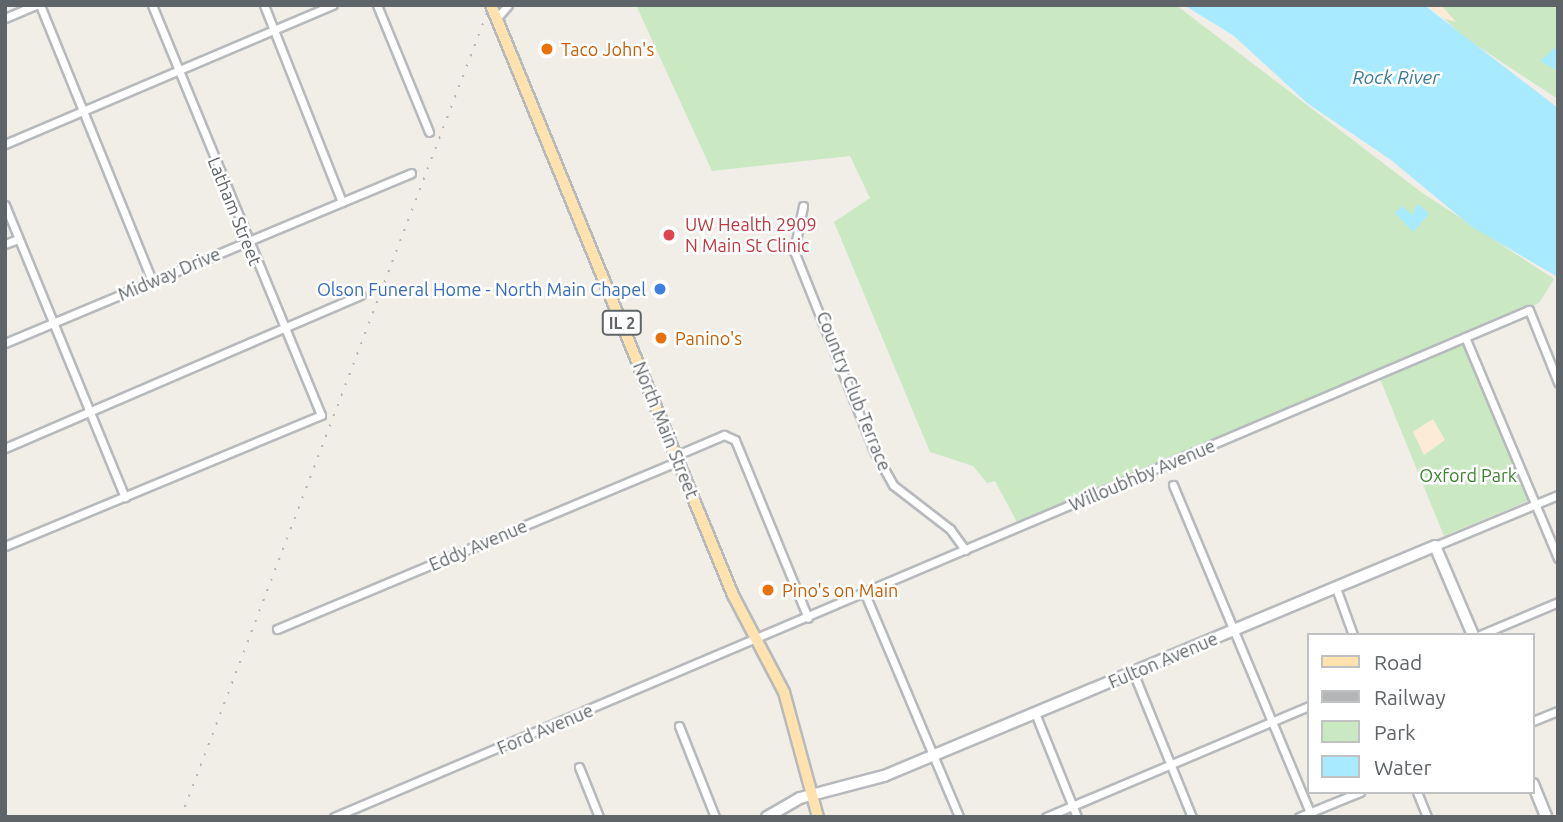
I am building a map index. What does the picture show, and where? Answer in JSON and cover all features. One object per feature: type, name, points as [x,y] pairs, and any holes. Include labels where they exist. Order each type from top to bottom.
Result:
[{"type":"main road","name":"North Main Street","points":[[491,5],[755,641],[784,692],[818,817]]},
{"type":"street","points":[[5,18],[38,5],[152,281]]},
{"type":"street","name":"Latham Street","points":[[125,497],[321,415],[282,327],[152,5]]},
{"type":"street","points":[[264,5],[342,202]]},
{"type":"street","points":[[5,144],[333,5]]},
{"type":"street","points":[[377,5],[429,132]]},
{"type":"street","points":[[496,19],[508,5]]},
{"type":"street","name":"Midway Drive","points":[[5,343],[411,173]]},
{"type":"street","points":[[5,205],[125,497],[5,545]]},
{"type":"street","name":"Country Club Terrace","points":[[803,206],[793,251],[873,449],[893,485],[950,529],[965,550]]},
{"type":"street","points":[[5,244],[18,239]]},
{"type":"street","points":[[5,448],[361,295]]},
{"type":"street","name":"Willoubhby Avenue","points":[[755,641],[1528,310],[1558,382]]},
{"type":"street","points":[[1465,337],[1558,558]]},
{"type":"street","name":"Eddy Avenue","points":[[277,629],[678,458],[724,435],[735,440],[808,618]]},
{"type":"street","points":[[1173,485],[1311,814]]},
{"type":"street","name":"Fulton Avenue","points":[[767,817],[813,793],[934,755],[1558,495]]},
{"type":"street","points":[[1435,546],[1472,633]]},
{"type":"street","points":[[1336,588],[1352,633]]},
{"type":"street","points":[[864,594],[959,817]]},
{"type":"street","points":[[1485,633],[1558,602]]},
{"type":"street","name":"Ford Avenue","points":[[334,817],[755,641]]},
{"type":"street","points":[[1133,672],[1192,817]]},
{"type":"street","points":[[1046,817],[1308,706]]},
{"type":"street","points":[[1535,720],[1558,711]]},
{"type":"street","points":[[1035,713],[1077,817]]},
{"type":"street","points":[[679,726],[715,817]]},
{"type":"street","points":[[579,767],[599,817]]},
{"type":"street","points":[[1535,789],[1546,817]]},
{"type":"street","points":[[1299,817],[1356,794]]},
{"type":"street","points":[[1418,794],[1427,817]]},
{"type":"green space","points":[[636,5],[1176,5],[1421,192],[1554,279],[1539,303],[1017,522],[995,481],[987,483],[973,466],[930,452],[834,222],[870,198],[850,156],[712,171]]},
{"type":"green space","points":[[1429,5],[1558,5],[1558,99],[1465,38]]},
{"type":"green space","name":"Oxford Park","points":[[1463,344],[1528,501],[1444,536],[1380,379]]},
{"type":"sand","points":[[1426,5],[1441,5],[1456,22],[1445,19]]},
{"type":"sand","points":[[1433,419],[1445,440],[1424,455],[1413,432]]},
{"type":"water","name":"Rock River","points":[[1184,5],[1424,5],[1558,108],[1558,277],[1472,227],[1391,160],[1307,103],[1234,36]]},
{"type":"water","points":[[1558,45],[1558,71],[1540,61]]},
{"type":"water","points":[[1418,204],[1429,214],[1413,232],[1395,213],[1402,206],[1412,215]]},
{"type":"railway","points":[[181,817],[490,5]]},
{"type":"place","name":"Taco John's","points":[[547,49]]},
{"type":"place","name":"UW Health 2909 N Main St Clinic","points":[[669,235]]},
{"type":"place","name":"Olson Funeral Home - North Main Chapel","points":[[660,289]]},
{"type":"place","name":"Panino's","points":[[661,338]]},
{"type":"place","name":"Pino's on Main","points":[[768,590]]}]
